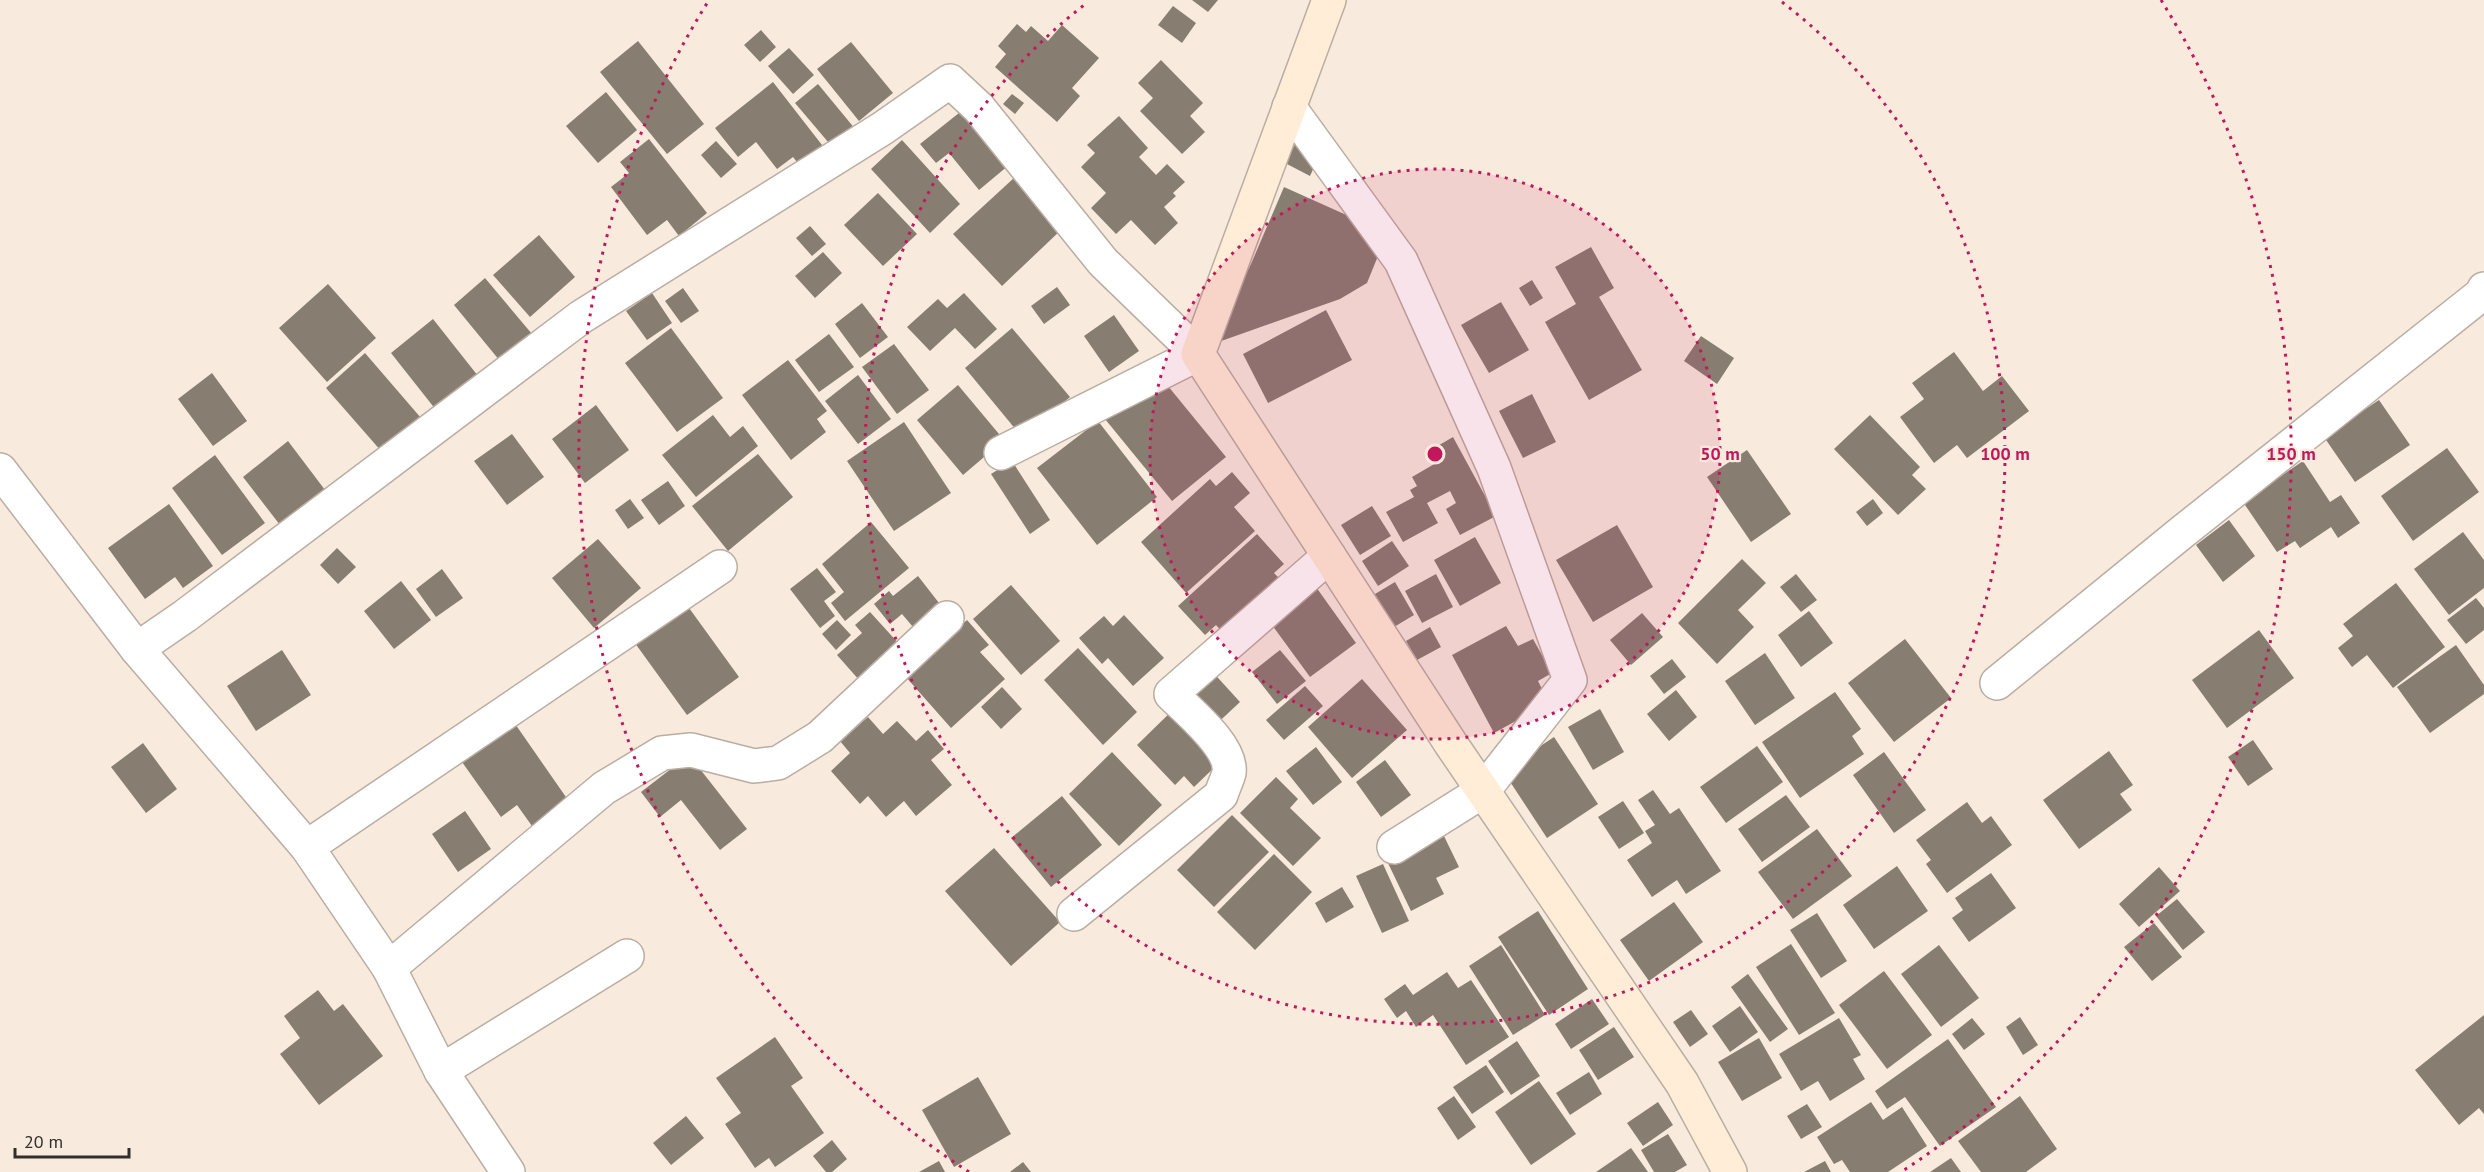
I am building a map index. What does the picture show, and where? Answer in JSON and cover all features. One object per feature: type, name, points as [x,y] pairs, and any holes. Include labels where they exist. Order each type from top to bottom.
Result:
[{"type":"street","points":[[1000,453],[1198,354],[1329,0]]},
{"type":"street","points":[[137,648],[185,616],[581,317],[883,128],[950,81],[979,108],[1103,262],[1198,354],[1483,791],[1682,1083],[1730,1172]]},
{"type":"street","points":[[1289,107],[1401,261],[1494,468],[1570,680],[1483,791],[1394,847]]},
{"type":"street","points":[[1997,683],[2181,533],[2483,294],[2484,290]]},
{"type":"street","points":[[0,470],[137,648],[308,847],[389,969],[441,1071],[508,1172]]},
{"type":"street","points":[[1074,914],[1221,795],[1229,771],[1228,760],[1219,743],[1171,694],[1329,556]]},
{"type":"street","points":[[308,847],[720,567]]},
{"type":"street","points":[[389,969],[604,788],[662,753],[691,750],[754,766],[778,763],[820,737],[947,618]]},
{"type":"street","points":[[441,1071],[627,956]]},
{"type":"building","points":[[1192,0],[1218,0],[1208,12]]},
{"type":"building","points":[[1173,6],[1196,23],[1182,43],[1158,25]]},
{"type":"building","points":[[1017,24],[1026,32],[1031,26],[1048,41],[1062,25],[1099,58],[1072,88],[1080,96],[1057,122],[995,67],[1006,54],[998,46]]},
{"type":"building","points":[[761,30],[776,47],[760,62],[744,45]]},
{"type":"building","points":[[638,41],[704,124],[667,154],[600,72]]},
{"type":"building","points":[[851,42],[893,93],[859,121],[817,69]]},
{"type":"building","points":[[789,48],[814,75],[793,94],[768,66]]},
{"type":"building","points":[[1161,60],[1203,103],[1190,116],[1205,132],[1182,154],[1140,111],[1153,98],[1138,83]]},
{"type":"building","points":[[773,82],[829,154],[805,172],[793,157],[777,169],[756,142],[738,157],[715,128]]},
{"type":"building","points":[[818,84],[856,130],[834,149],[795,103]]},
{"type":"building","points":[[606,92],[637,130],[598,163],[566,126]]},
{"type":"building","points":[[1012,94],[1024,103],[1015,114],[1003,104]]},
{"type":"building","points":[[964,109],[1009,165],[979,190],[949,153],[936,163],[920,144]]},
{"type":"building","points":[[1119,116],[1148,148],[1139,157],[1156,175],[1167,164],[1185,182],[1173,193],[1176,196],[1164,207],[1178,223],[1155,245],[1131,220],[1116,234],[1091,208],[1106,193],[1081,167],[1095,153],[1087,145]]},
{"type":"building","points":[[649,139],[707,213],[679,236],[667,220],[647,235],[611,187],[629,173],[620,162]]},
{"type":"building","points":[[902,140],[960,204],[930,233],[871,169]]},
{"type":"building","points":[[716,141],[737,164],[721,178],[701,155]]},
{"type":"building","points":[[1295,144],[1319,156],[1310,176],[1285,163]]},
{"type":"building","points":[[1015,177],[1062,229],[1002,286],[953,234]]},
{"type":"building","points":[[1284,187],[1362,222],[1380,251],[1367,283],[1340,299],[1210,345],[1251,264]]},
{"type":"building","points":[[878,193],[917,234],[883,266],[844,225]]},
{"type":"building","points":[[810,226],[826,244],[812,256],[796,238]]},
{"type":"building","points":[[539,235],[575,277],[530,317],[493,275]]},
{"type":"building","points":[[1591,247],[1614,288],[1599,297],[1642,370],[1589,400],[1545,322],[1576,304],[1555,267]]},
{"type":"building","points":[[823,252],[842,273],[815,298],[795,276]]},
{"type":"building","points":[[485,278],[532,334],[500,361],[454,305]]},
{"type":"building","points":[[1532,280],[1543,298],[1530,306],[1519,288]]},
{"type":"building","points":[[328,284],[376,338],[327,382],[279,328]]},
{"type":"building","points":[[1057,287],[1070,305],[1044,324],[1031,306]]},
{"type":"building","points":[[683,288],[699,311],[681,323],[665,301]]},
{"type":"building","points":[[652,293],[672,323],[647,340],[626,311]]},
{"type":"building","points":[[964,293],[997,329],[975,349],[955,328],[930,351],[907,327],[938,299],[947,308]]},
{"type":"building","points":[[1501,302],[1529,350],[1489,373],[1461,325]]},
{"type":"building","points":[[862,303],[888,337],[860,358],[835,324]]},
{"type":"building","points":[[1326,310],[1352,360],[1268,403],[1243,354]]},
{"type":"building","points":[[1114,315],[1139,351],[1109,372],[1084,336]]},
{"type":"building","points":[[433,319],[482,381],[440,415],[391,353]]},
{"type":"building","points":[[671,328],[723,398],[677,432],[625,363]]},
{"type":"building","points":[[1012,328],[1070,397],[1022,437],[965,368]]},
{"type":"building","points":[[829,334],[854,367],[819,392],[795,360]]},
{"type":"building","points":[[1701,336],[1734,358],[1717,384],[1684,361]]},
{"type":"building","points":[[894,344],[929,390],[897,414],[862,367]]},
{"type":"building","points":[[1954,352],[1983,391],[2002,376],[2029,411],[1967,458],[1957,445],[1934,463],[1900,417],[1924,399],[1912,383]]},
{"type":"building","points":[[365,353],[421,418],[382,452],[326,388]]},
{"type":"building","points":[[788,360],[827,411],[817,419],[826,432],[791,460],[742,395]]},
{"type":"building","points":[[212,373],[247,421],[213,446],[178,399]]},
{"type":"building","points":[[858,375],[891,419],[858,444],[825,401]]},
{"type":"building","points":[[1159,375],[1226,457],[1172,501],[1105,419]]},
{"type":"building","points":[[958,385],[1004,440],[963,475],[917,420]]},
{"type":"building","points":[[1532,394],[1556,442],[1523,458],[1499,411]]},
{"type":"building","points":[[2379,400],[2410,445],[2355,482],[2324,437]]},
{"type":"building","points":[[596,405],[629,450],[585,483],[552,439]]},
{"type":"building","points":[[713,415],[730,437],[743,426],[758,446],[696,497],[662,455]]},
{"type":"building","points":[[1870,415],[1920,467],[1912,475],[1926,489],[1898,515],[1834,449]]},
{"type":"building","points":[[1098,421],[1157,497],[1097,545],[1037,468]]},
{"type":"building","points":[[904,422],[951,493],[894,531],[847,461]]},
{"type":"building","points":[[512,434],[544,477],[507,505],[474,461]]},
{"type":"building","points":[[1453,437],[1496,516],[1460,535],[1446,509],[1456,503],[1450,491],[1427,503],[1438,523],[1403,542],[1386,512],[1414,497],[1410,490],[1417,486],[1412,477],[1436,463],[1429,451]]},
{"type":"building","points":[[288,441],[325,490],[280,525],[243,477]]},
{"type":"building","points":[[2447,448],[2479,492],[2413,541],[2381,496]]},
{"type":"building","points":[[1747,450],[1791,514],[1751,542],[1707,477]]},
{"type":"building","points":[[758,454],[793,497],[728,551],[692,506]]},
{"type":"building","points":[[215,455],[265,523],[222,555],[172,488]]},
{"type":"building","points":[[1012,461],[1050,520],[1030,534],[991,474]]},
{"type":"building","points":[[2303,461],[2330,502],[2341,495],[2360,523],[2338,538],[2331,527],[2300,548],[2295,541],[2277,552],[2243,502]]},
{"type":"building","points":[[1232,472],[1250,493],[1234,507],[1255,531],[1186,593],[1141,542],[1210,479],[1216,486]]},
{"type":"building","points":[[668,481],[685,506],[659,525],[641,500]]},
{"type":"building","points":[[630,499],[644,518],[628,529],[615,510]]},
{"type":"building","points":[[1873,499],[1883,513],[1867,526],[1856,512]]},
{"type":"building","points":[[169,504],[213,566],[183,588],[175,577],[145,599],[108,548]]},
{"type":"building","points":[[1372,506],[1391,536],[1360,555],[1341,525]]},
{"type":"building","points":[[2229,520],[2255,556],[2223,582],[2196,545]]},
{"type":"building","points":[[871,522],[909,568],[845,621],[831,603],[844,592],[822,564]]},
{"type":"building","points":[[1617,525],[1653,587],[1593,622],[1556,560]]},
{"type":"building","points":[[2463,532],[2484,560],[2484,588],[2449,615],[2414,569]]},
{"type":"building","points":[[1257,534],[1284,564],[1274,573],[1288,587],[1230,641],[1216,625],[1205,635],[1178,606]]},
{"type":"building","points":[[1475,537],[1501,583],[1460,606],[1434,560]]},
{"type":"building","points":[[598,539],[641,588],[594,628],[552,578]]},
{"type":"building","points":[[1392,541],[1409,566],[1378,586],[1362,561]]},
{"type":"building","points":[[337,548],[356,567],[338,584],[320,565]]},
{"type":"building","points":[[1742,559],[1766,583],[1738,610],[1754,627],[1717,664],[1678,623]]},
{"type":"building","points":[[817,568],[836,592],[824,601],[835,616],[820,628],[790,589]]},
{"type":"building","points":[[442,569],[463,598],[436,617],[416,589]]},
{"type":"building","points":[[1436,574],[1453,607],[1422,623],[1405,591]]},
{"type":"building","points":[[1796,574],[1817,600],[1801,612],[1780,587]]},
{"type":"building","points":[[918,576],[946,612],[919,634],[902,614],[890,624],[874,604],[889,591],[893,596]]},
{"type":"building","points":[[401,581],[431,620],[394,649],[364,611]]},
{"type":"building","points":[[1395,582],[1414,615],[1389,630],[1370,597]]},
{"type":"building","points":[[2396,583],[2445,647],[2393,688],[2367,655],[2352,667],[2338,648],[2353,636],[2343,624]]},
{"type":"building","points":[[1011,585],[1060,641],[1021,675],[973,619]]},
{"type":"building","points":[[1316,587],[1356,643],[1310,677],[1269,621]]},
{"type":"building","points":[[2476,598],[2484,608],[2484,630],[2466,644],[2447,620]]},
{"type":"building","points":[[684,601],[739,677],[687,715],[632,639]]},
{"type":"building","points":[[1809,611],[1833,643],[1801,667],[1778,635]]},
{"type":"building","points":[[870,612],[900,645],[860,681],[837,655],[862,633],[855,625]]},
{"type":"building","points":[[1642,613],[1663,637],[1631,665],[1610,640]]},
{"type":"building","points":[[1124,615],[1164,658],[1133,686],[1108,658],[1102,664],[1079,638],[1104,616],[1113,626]]},
{"type":"building","points":[[837,620],[851,635],[836,650],[822,634]]},
{"type":"building","points":[[967,620],[989,645],[980,652],[1005,679],[951,728],[905,676]]},
{"type":"building","points":[[1506,626],[1518,646],[1533,639],[1552,673],[1538,681],[1549,703],[1494,733],[1452,655]]},
{"type":"building","points":[[1430,627],[1441,647],[1417,660],[1406,641]]},
{"type":"building","points":[[2259,630],[2294,678],[2227,728],[2192,680]]},
{"type":"building","points":[[1905,639],[1951,698],[1894,742],[1848,683]]},
{"type":"building","points":[[2456,645],[2484,685],[2484,694],[2430,733],[2397,687]]},
{"type":"building","points":[[1078,648],[1137,712],[1103,745],[1044,680]]},
{"type":"building","points":[[282,650],[311,695],[256,731],[227,686]]},
{"type":"building","points":[[1280,650],[1306,681],[1277,704],[1252,672]]},
{"type":"building","points":[[1765,653],[1795,698],[1755,725],[1725,681]]},
{"type":"building","points":[[1672,659],[1686,677],[1664,694],[1650,676]]},
{"type":"building","points":[[1209,668],[1240,702],[1209,731],[1179,697]]},
{"type":"building","points":[[1362,679],[1407,730],[1352,778],[1308,727]]},
{"type":"building","points":[[1305,686],[1323,706],[1284,740],[1266,720]]},
{"type":"building","points":[[1002,687],[1022,709],[1001,729],[981,707]]},
{"type":"building","points":[[1676,690],[1697,717],[1669,741],[1647,714]]},
{"type":"building","points":[[1835,692],[1861,729],[1852,736],[1864,754],[1800,798],[1762,742]]},
{"type":"building","points":[[1179,704],[1221,761],[1194,787],[1184,776],[1175,785],[1137,745]]},
{"type":"building","points":[[1600,709],[1624,752],[1593,770],[1568,727]]},
{"type":"building","points":[[868,717],[883,734],[897,721],[916,741],[928,730],[944,749],[931,760],[952,785],[916,816],[904,801],[886,817],[868,796],[860,804],[831,771],[850,753],[840,741]]},
{"type":"building","points":[[511,718],[568,800],[532,826],[517,805],[501,817],[462,762],[479,750]]},
{"type":"building","points":[[1554,737],[1598,804],[1547,838],[1503,771]]},
{"type":"building","points":[[2253,740],[2273,769],[2248,786],[2228,757]]},
{"type":"building","points":[[143,743],[177,789],[146,813],[111,767]]},
{"type":"building","points":[[1757,746],[1783,782],[1726,823],[1700,787]]},
{"type":"building","points":[[1316,747],[1342,782],[1313,805],[1286,771]]},
{"type":"building","points":[[2109,751],[2133,785],[2120,794],[2132,810],[2079,849],[2043,800]]},
{"type":"building","points":[[1112,752],[1162,805],[1119,846],[1069,794]]},
{"type":"building","points":[[1884,752],[1926,810],[1894,833],[1853,775]]},
{"type":"building","points":[[689,755],[747,829],[720,850],[681,800],[660,817],[641,792]]},
{"type":"building","points":[[1385,760],[1411,795],[1381,817],[1356,782]]},
{"type":"building","points":[[1276,777],[1298,799],[1290,808],[1321,838],[1293,866],[1240,813]]},
{"type":"building","points":[[1653,790],[1670,814],[1679,808],[1721,871],[1686,894],[1677,880],[1652,897],[1627,860],[1652,843],[1645,831],[1655,825],[1638,800]]},
{"type":"building","points":[[1786,795],[1810,827],[1762,862],[1738,829]]},
{"type":"building","points":[[1062,796],[1102,845],[1051,887],[1011,838]]},
{"type":"building","points":[[1623,801],[1644,833],[1619,849],[1598,817]]},
{"type":"building","points":[[1967,802],[1982,823],[1991,816],[2012,845],[1947,893],[1926,864],[1931,860],[1916,840]]},
{"type":"building","points":[[465,811],[491,849],[458,872],[432,834]]},
{"type":"building","points":[[1232,815],[1269,852],[1214,907],[1177,870]]},
{"type":"building","points":[[1817,829],[1852,876],[1793,919],[1758,872]]},
{"type":"building","points":[[1443,834],[1459,867],[1436,878],[1444,894],[1411,911],[1387,861]]},
{"type":"building","points":[[994,848],[1060,922],[1011,966],[945,891]]},
{"type":"building","points":[[1274,854],[1312,892],[1255,950],[1217,912]]},
{"type":"building","points":[[1383,864],[1409,921],[1382,933],[1356,876]]},
{"type":"building","points":[[1897,866],[1928,911],[1874,949],[1843,905]]},
{"type":"building","points":[[2159,867],[2180,891],[2139,927],[2119,904]]},
{"type":"building","points":[[1991,873],[2016,908],[1969,942],[1952,918],[1963,910],[1955,898]]},
{"type":"building","points":[[1342,887],[1354,907],[1326,923],[1315,903]]},
{"type":"building","points":[[2177,899],[2205,932],[2183,950],[2156,916]]},
{"type":"building","points":[[1674,902],[1703,942],[1649,981],[1620,940]]},
{"type":"building","points":[[1538,911],[1588,989],[1549,1015],[1498,937]]},
{"type":"building","points":[[1817,913],[1847,961],[1821,978],[1790,930]]},
{"type":"building","points":[[2154,923],[2182,957],[2152,981],[2124,947]]},
{"type":"building","points":[[1791,944],[1835,1013],[1799,1035],[1756,967]]},
{"type":"building","points":[[1501,945],[1545,1015],[1513,1035],[1469,966]]},
{"type":"building","points":[[1939,945],[1979,998],[1941,1027],[1901,974]]},
{"type":"building","points":[[1884,971],[1932,1035],[1887,1069],[1839,1005]]},
{"type":"building","points":[[1447,972],[1458,988],[1471,980],[1509,1037],[1466,1065],[1433,1015],[1416,1027],[1406,1011],[1397,1018],[1384,999],[1405,984],[1413,995]]},
{"type":"building","points":[[1748,974],[1788,1029],[1770,1042],[1731,987]]},
{"type":"building","points":[[318,990],[334,1011],[343,1004],[383,1056],[319,1105],[280,1054],[300,1038],[284,1016]]},
{"type":"building","points":[[1592,999],[1609,1024],[1571,1049],[1555,1024]]},
{"type":"building","points":[[1740,1006],[1758,1032],[1730,1052],[1712,1026]]},
{"type":"building","points":[[1691,1010],[1708,1034],[1690,1047],[1673,1022]]},
{"type":"building","points":[[2484,1015],[2484,1114],[2479,1108],[2459,1125],[2415,1070]]},
{"type":"building","points":[[2020,1017],[2038,1045],[2023,1055],[2006,1027]]},
{"type":"building","points":[[1839,1018],[1861,1055],[1853,1059],[1865,1079],[1830,1101],[1818,1081],[1801,1091],[1779,1054]]},
{"type":"building","points":[[1972,1018],[1985,1034],[1964,1050],[1952,1034]]},
{"type":"building","points":[[1614,1027],[1634,1057],[1598,1080],[1579,1050]]},
{"type":"building","points":[[775,1037],[803,1078],[791,1086],[824,1133],[775,1167],[769,1158],[755,1168],[725,1124],[741,1113],[716,1078]]},
{"type":"building","points":[[1759,1038],[1782,1078],[1742,1101],[1718,1062]]},
{"type":"building","points":[[1948,1039],[1996,1107],[1940,1146],[1905,1097],[1887,1109],[1875,1091]]},
{"type":"building","points":[[1517,1041],[1540,1076],[1511,1095],[1488,1061]]},
{"type":"building","points":[[1486,1065],[1504,1092],[1472,1114],[1453,1087]]},
{"type":"building","points":[[1589,1072],[1602,1094],[1570,1115],[1556,1093]]},
{"type":"building","points":[[978,1077],[1011,1134],[954,1167],[922,1110]]},
{"type":"building","points":[[1539,1081],[1576,1134],[1531,1165],[1495,1112]]},
{"type":"building","points":[[1454,1096],[1476,1127],[1458,1140],[1437,1108]]},
{"type":"building","points":[[2020,1096],[2057,1149],[2026,1172],[1981,1172],[1958,1141]]},
{"type":"building","points":[[1658,1102],[1673,1125],[1643,1146],[1627,1123]]},
{"type":"building","points":[[1871,1102],[1883,1120],[1902,1107],[1927,1146],[1888,1172],[1850,1172],[1842,1160],[1834,1164],[1817,1137]]},
{"type":"building","points":[[1807,1104],[1822,1127],[1801,1139],[1787,1116]]},
{"type":"building","points":[[686,1116],[704,1138],[671,1165],[653,1143]]},
{"type":"building","points":[[1668,1134],[1687,1165],[1675,1172],[1654,1172],[1641,1150]]},
{"type":"building","points":[[832,1140],[847,1159],[832,1172],[826,1172],[813,1156]]},
{"type":"building","points":[[1631,1148],[1648,1172],[1596,1172]]},
{"type":"building","points":[[1951,1158],[1961,1172],[1930,1172]]},
{"type":"building","points":[[939,1161],[945,1172],[919,1172]]},
{"type":"building","points":[[1825,1161],[1831,1172],[1804,1172]]},
{"type":"building","points":[[1023,1162],[1031,1172],[1010,1172]]}]
